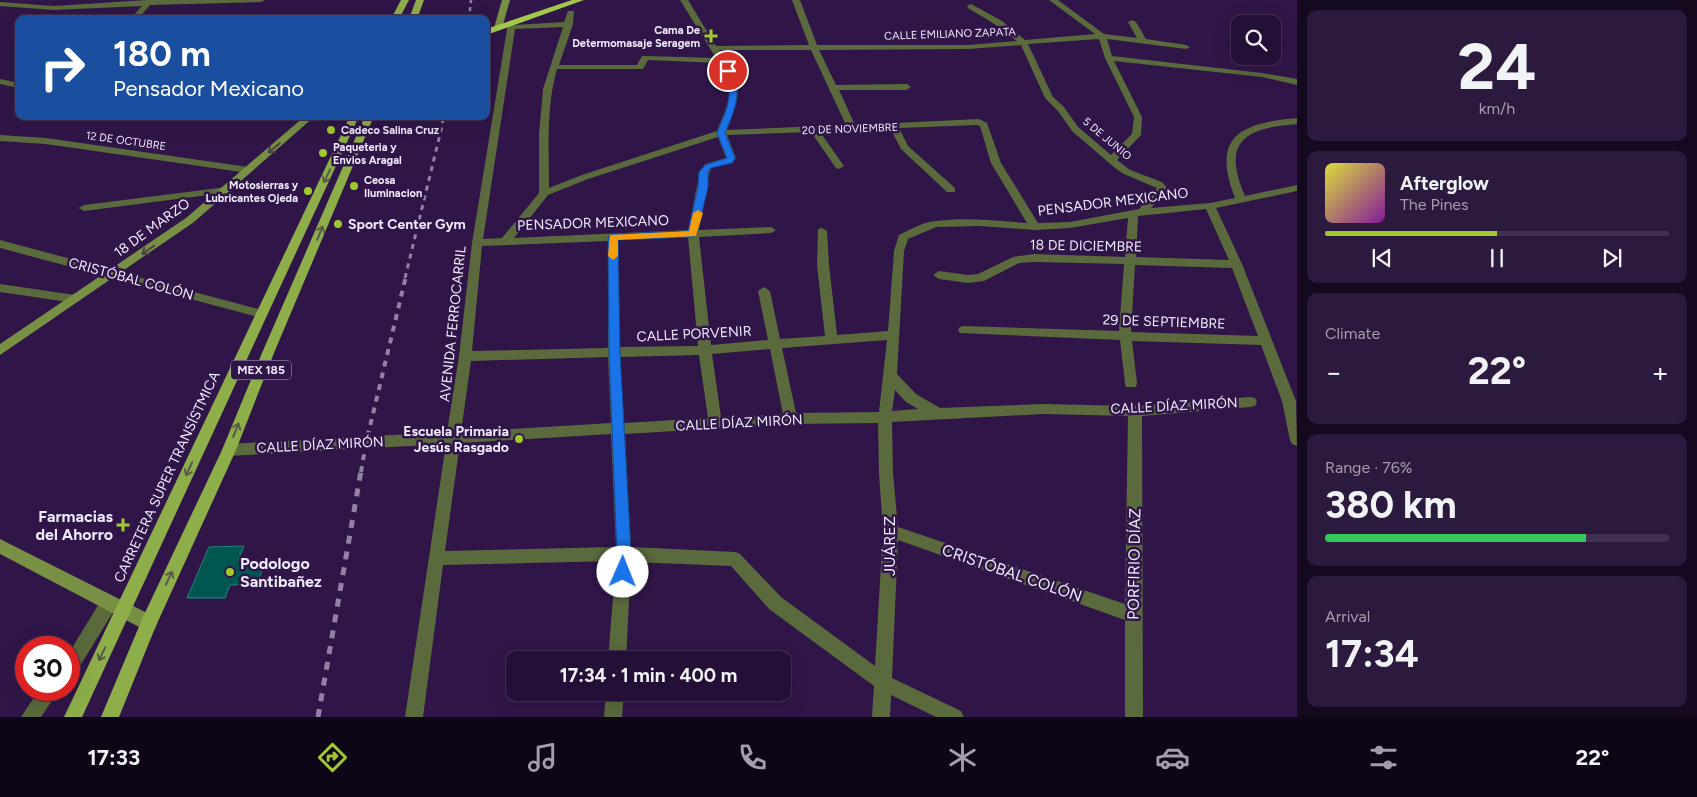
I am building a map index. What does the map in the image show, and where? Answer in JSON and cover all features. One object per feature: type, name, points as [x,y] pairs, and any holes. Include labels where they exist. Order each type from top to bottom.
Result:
[{"type":"highway","points":[[490,31],[512,25],[576,1]]},
{"type":"main road","points":[[398,15],[404,0]]},
{"type":"main road","points":[[414,15],[420,0]]},
{"type":"main road","points":[[498,28],[506,0]]},
{"type":"main road","name":"18 DE MARZO","points":[[0,350],[115,274],[190,220],[228,190],[248,170],[306,120]]},
{"type":"main road","name":"CARRETERA SUPER TRANSÍSTMICA","points":[[73,717],[116,607],[286,266],[353,120]]},
{"type":"main road","name":"MEX 185","points":[[110,717],[149,623],[228,450],[368,120]]},
{"type":"main road","points":[[286,266],[306,265]]},
{"type":"main road","points":[[0,546],[149,623]]},
{"type":"street","points":[[0,4],[8,0]]},
{"type":"street","points":[[0,4],[54,8],[150,1],[261,0]]},
{"type":"street","points":[[684,0],[734,84],[733,102],[721,133],[731,158],[729,162],[708,166],[704,172],[703,187],[693,234],[715,424]]},
{"type":"street","points":[[796,0],[814,47],[852,128]]},
{"type":"street","points":[[1053,0],[1102,36],[1109,58],[1138,117],[1139,126],[1136,135],[1112,160]]},
{"type":"street","points":[[138,15],[150,1]]},
{"type":"street","name":"5 DE JUNIO","points":[[971,6],[999,23],[1023,42],[1051,102],[1061,109],[1075,129],[1127,172],[1159,184],[1162,188],[1138,214]]},
{"type":"street","points":[[506,242],[544,192],[544,134],[547,89],[571,13]]},
{"type":"street","points":[[1132,22],[1142,40]]},
{"type":"street","points":[[512,25],[568,24]]},
{"type":"street","name":"AVENIDA FERROCARRIL","points":[[414,717],[465,356],[477,243],[512,25]]},
{"type":"street","name":"CALLE EMILIANO ZAPATA","points":[[714,48],[924,48],[1102,36],[1186,47]]},
{"type":"street","points":[[555,67],[640,67],[645,58],[721,61]]},
{"type":"street","points":[[1109,58],[1262,76],[1297,82]]},
{"type":"street","points":[[0,81],[15,85]]},
{"type":"street","points":[[834,88],[906,88]]},
{"type":"street","points":[[1241,199],[1231,172],[1231,152],[1235,144],[1243,134],[1254,129],[1272,123],[1297,121]]},
{"type":"street","name":"20 DE NOVIEMBRE","points":[[544,192],[721,133],[980,122],[984,125],[996,163],[1035,227]]},
{"type":"street","points":[[894,127],[904,147],[951,190]]},
{"type":"street","points":[[814,130],[838,166]]},
{"type":"street","name":"12 DE OCTUBRE","points":[[0,138],[46,141],[248,170]]},
{"type":"street","name":"PENSADOR MEXICANO","points":[[903,237],[936,224],[980,223],[1035,227],[1070,224],[1210,206],[1297,188]]},
{"type":"street","points":[[84,208],[228,190]]},
{"type":"street","points":[[1210,206],[1236,264],[1265,341],[1293,401],[1297,440]]},
{"type":"street","points":[[1131,382],[1125,335],[1130,262],[1138,214]]},
{"type":"street","name":"PENSADOR MEXICANO","points":[[477,243],[771,230]]},
{"type":"street","points":[[822,231],[823,265],[832,340]]},
{"type":"street","points":[[613,237],[614,352],[624,554],[618,651]]},
{"type":"street","name":"JUÁREZ","points":[[881,717],[891,531],[886,474],[885,417],[891,375],[899,251],[903,237]]},
{"type":"street","name":"CRISTÓBAL COLÓN","points":[[0,244],[262,314]]},
{"type":"street","name":"18 DE DICIEMBRE","points":[[939,275],[968,280],[980,278],[997,268],[1017,260],[1034,258],[1236,264]]},
{"type":"street","points":[[0,288],[75,299]]},
{"type":"street","points":[[764,291],[790,419]]},
{"type":"street","name":"29 DE SEPTIEMBRE","points":[[964,330],[1265,341]]},
{"type":"street","name":"CALLE PORVENIR","points":[[465,356],[705,350],[894,335]]},
{"type":"street","points":[[891,375],[904,393],[920,404],[940,413]]},
{"type":"street","name":"CALLE DÍAZ MIRÓN","points":[[228,450],[618,430],[790,419],[885,417],[1043,409],[1135,411],[1250,402]]},
{"type":"street","name":"PORFIRIO DÍAZ","points":[[1134,717],[1135,411]]},
{"type":"street","name":"CRISTÓBAL COLÓN","points":[[891,531],[1133,616]]},
{"type":"street","points":[[435,558],[624,554],[735,558],[775,603],[884,683],[955,717]]},
{"type":"street","points":[[80,654],[116,607]]},
{"type":"street","points":[[30,717],[42,701]]},
{"type":"street","points":[[613,717],[614,701]]},
{"type":"building","name":"Podologo Santibañez","points":[[244,546],[238,560],[266,560],[257,584],[230,585],[225,598],[187,598],[209,547]]},
{"type":"railway","points":[[469,15],[471,0]]},
{"type":"railway","points":[[405,278],[443,122]]},
{"type":"railway","points":[[361,472],[366,443],[406,276]]},
{"type":"railway","points":[[318,717],[361,471]]},
{"type":"slow traffic","points":[[613,256],[613,237],[693,234],[698,213]]},
{"type":"place","name":"Cama De Determomasaje Seragem","points":[[711,36]]},
{"type":"place","name":"Cadeco Salina Cruz","points":[[331,130]]},
{"type":"place","name":"Paqueteria y Envios Aragal","points":[[323,153]]},
{"type":"place","name":"Ceosa Iluminacion","points":[[354,186]]},
{"type":"place","name":"Motosierras y Lubricantes Ojeda","points":[[308,191]]},
{"type":"place","name":"Sport Center Gym","points":[[338,224]]},
{"type":"place","name":"Escuela Primaria Jesús Rasgado","points":[[519,439]]},
{"type":"place","name":"Farmacias del Ahorro","points":[[123,525]]},
{"type":"place","name":"Podologo Santibañez","points":[[230,572]]},
{"type":"route","points":[[623,572],[624,554],[614,352],[613,237],[693,234],[699,210],[704,172],[708,166],[729,162],[731,158],[721,133],[733,102],[734,84],[728,71]]}]
